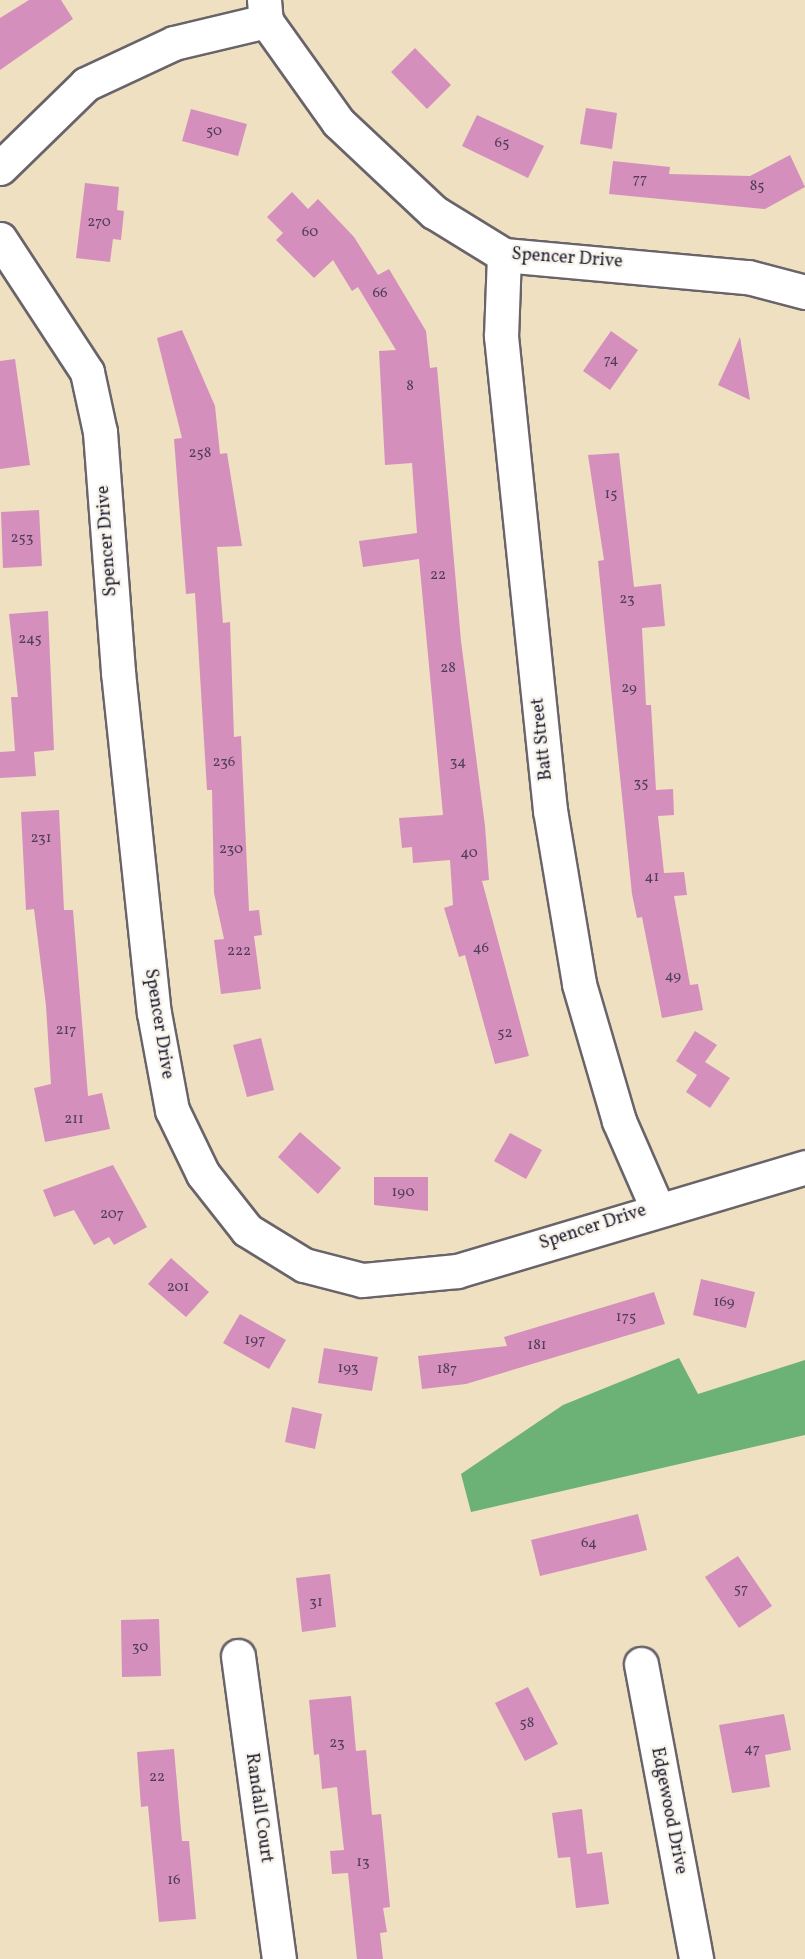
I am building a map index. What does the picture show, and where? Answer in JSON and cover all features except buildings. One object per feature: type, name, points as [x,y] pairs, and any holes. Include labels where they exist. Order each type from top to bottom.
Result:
[{"type":"street","points":[[0,168],[86,84],[174,43],[265,10]]},
{"type":"street","name":"Spencer Drive","points":[[265,10],[338,122],[434,212],[504,255],[748,277],[805,292]]},
{"type":"street","name":"Spencer Drive","points":[[0,239],[87,372],[100,432],[118,672],[154,1013],[172,1110],[203,1174],[247,1230],[304,1265],[362,1281],[457,1271],[657,1208],[805,1167]]},
{"type":"street","name":"Batt Street","points":[[504,255],[501,336],[550,810],[579,984],[620,1121],[657,1208]]},
{"type":"street","name":"Randall Court","points":[[238,1656],[279,1959]]},
{"type":"street","name":"Edgewood Drive","points":[[641,1664],[696,1959]]},
{"type":"green space","points":[[679,1358],[698,1394],[805,1360],[805,1435],[471,1512],[461,1474],[563,1405]]}]
